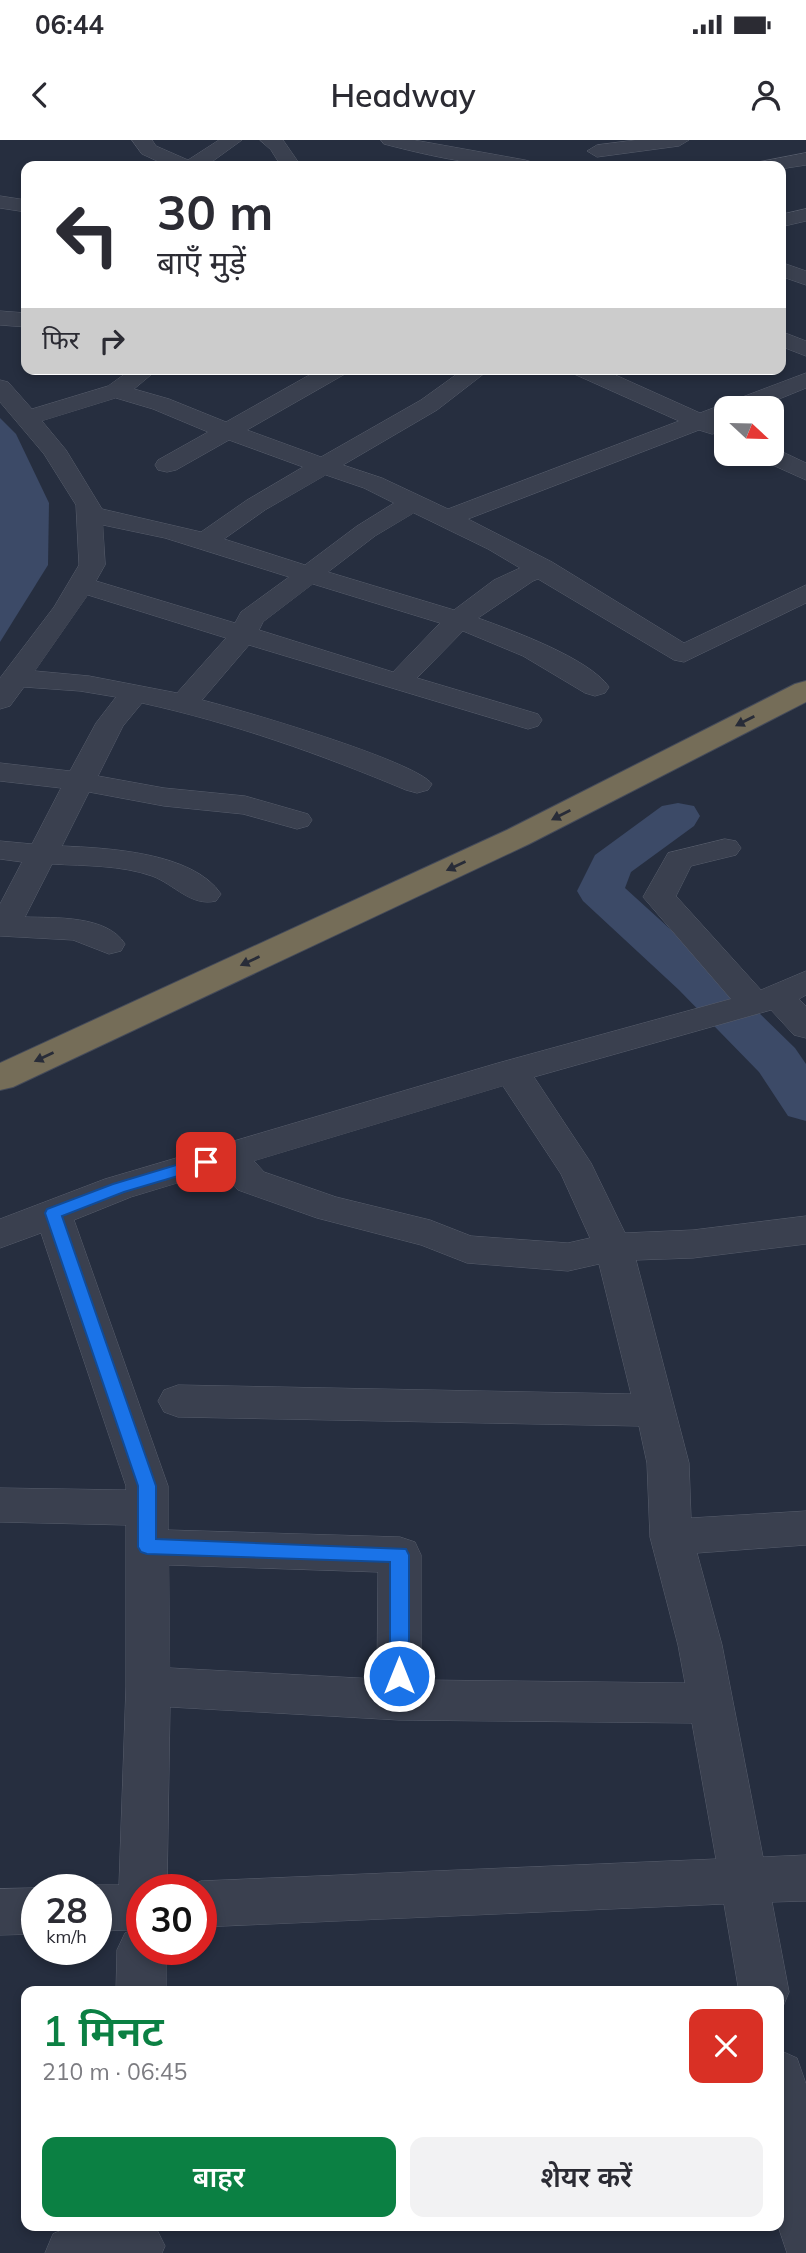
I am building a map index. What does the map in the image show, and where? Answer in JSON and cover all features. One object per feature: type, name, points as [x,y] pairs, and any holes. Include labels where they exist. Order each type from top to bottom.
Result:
[{"type":"highway","points":[[592,786],[806,666]]},
{"type":"highway","points":[[0,1078],[592,786],[806,691]]},
{"type":"highway","points":[[0,1048],[503,830]]},
{"type":"street","points":[[200,161],[232,140]]},
{"type":"street","points":[[270,140],[279,146],[288,161]]},
{"type":"street","points":[[391,140],[434,151],[495,161]]},
{"type":"street","points":[[422,161],[453,140]]},
{"type":"street","points":[[598,152],[679,140]]},
{"type":"street","points":[[131,161],[146,145],[175,161]]},
{"type":"street","points":[[786,162],[806,159]]},
{"type":"street","points":[[0,202],[21,205]]},
{"type":"street","points":[[786,220],[806,215]]},
{"type":"street","points":[[786,271],[806,279]]},
{"type":"street","points":[[0,318],[21,320]]},
{"type":"street","points":[[786,341],[806,349]]},
{"type":"street","points":[[28,418],[116,391],[139,375]]},
{"type":"street","points":[[167,465],[327,375]]},
{"type":"street","points":[[205,541],[256,505],[429,405],[471,375]]},
{"type":"street","points":[[595,375],[714,428]]},
{"type":"street","points":[[765,396],[806,380]]},
{"type":"street","points":[[0,387],[28,418],[72,476],[89,505],[92,565],[66,609],[7,689]]},
{"type":"street","points":[[116,391],[161,404],[373,483],[448,518],[543,568],[684,654],[806,593]]},
{"type":"street","points":[[448,518],[714,416]]},
{"type":"street","points":[[784,462],[806,473]]},
{"type":"street","points":[[183,704],[243,635],[251,618],[366,531],[414,502]]},
{"type":"street","points":[[90,515],[165,528],[457,622],[513,642],[582,677],[595,687]]},
{"type":"street","points":[[399,682],[457,622],[523,573],[543,568]]},
{"type":"street","points":[[80,585],[130,597],[243,635],[399,682],[488,705],[528,720]]},
{"type":"street","points":[[7,689],[86,683],[135,692],[264,727],[371,764],[417,784]]},
{"type":"street","points":[[109,944],[100,937],[80,932],[4,927],[110,723],[135,692]]},
{"type":"street","points":[[0,772],[78,781],[164,797],[245,805],[297,820]]},
{"type":"street","points":[[725,848],[680,860],[659,897],[779,994],[806,1027]]},
{"type":"street","points":[[0,850],[114,860],[165,870],[193,882],[205,894]]},
{"type":"street","points":[[0,1234],[118,1188],[779,994]]},
{"type":"street","points":[[510,1072],[529,1095],[578,1172],[613,1247],[668,1463],[671,1537],[701,1645],[763,1986]]},
{"type":"street","points":[[228,1155],[251,1181],[261,1185],[330,1209],[430,1234],[467,1249],[523,1255],[568,1256],[613,1247],[692,1244],[806,1230]]},
{"type":"street","points":[[53,1213],[147,1486],[148,1686],[143,1874]]},
{"type":"street","points":[[178,1401],[655,1410]]},
{"type":"street","points":[[0,1505],[147,1527],[400,1555],[399,1700]]},
{"type":"street","points":[[671,1537],[806,1528]]},
{"type":"street","points":[[148,1686],[538,1705],[710,1703]]},
{"type":"street","points":[[217,1903],[806,1878]]},
{"type":"street","points":[[0,1912],[21,1911]]},
{"type":"street","points":[[141,1986],[142,1965]]},
{"type":"street","points":[[789,2090],[798,2210]]},
{"type":"street","points":[[72,2253],[138,2242]]},
{"type":"water","points":[[0,418],[16,434],[49,503],[48,565],[0,642]]},
{"type":"waterway","points":[[678,816],[611,865],[600,891],[696,979],[777,1060],[806,1103]]},
{"type":"route","points":[[206,1162],[118,1188],[53,1213],[147,1486],[147,1547],[249,1548],[400,1555],[399,1676]]}]
